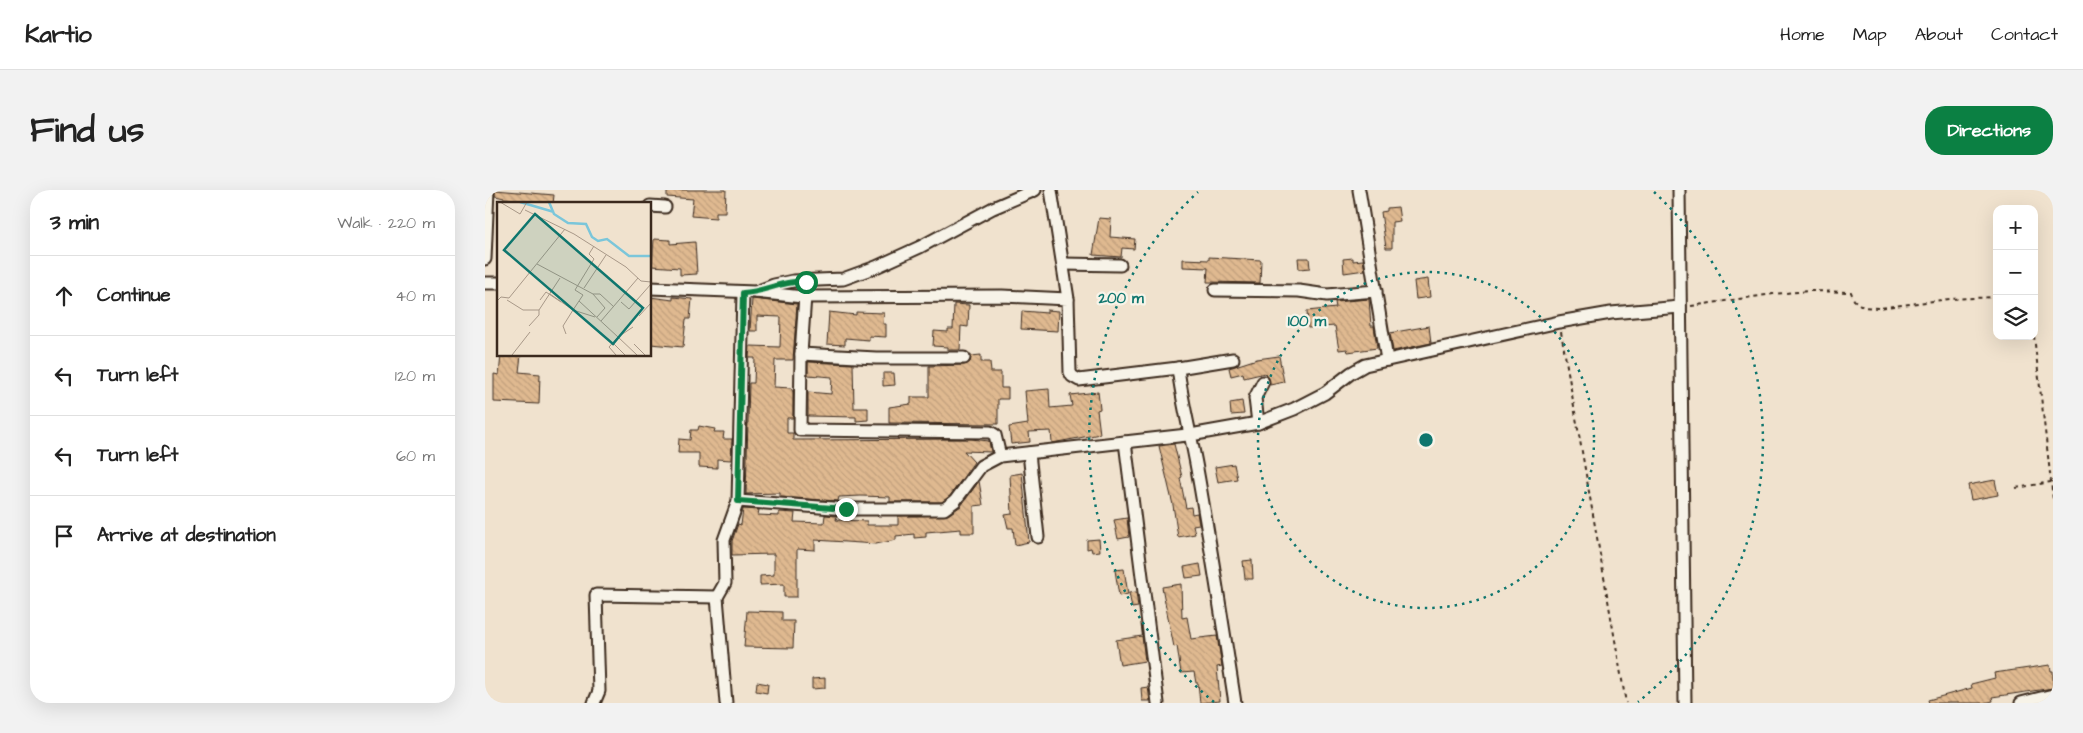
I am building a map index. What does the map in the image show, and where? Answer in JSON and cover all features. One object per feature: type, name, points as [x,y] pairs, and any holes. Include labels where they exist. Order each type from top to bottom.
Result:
[{"type":"street","points":[[749,293],[793,281],[806,282],[843,279],[876,267],[920,247],[993,208],[1035,190]]},
{"type":"street","points":[[1051,190],[1068,299],[1070,372],[1075,378],[1079,380],[1233,359]]},
{"type":"street","points":[[1359,190],[1387,360]]},
{"type":"street","points":[[1679,190],[1685,703]]},
{"type":"street","points":[[485,259],[487,193]]},
{"type":"street","points":[[651,206],[665,207]]},
{"type":"street","points":[[1063,264],[1121,265]]},
{"type":"street","points":[[806,282],[803,297],[799,427],[802,431],[990,432],[995,435],[1000,456]]},
{"type":"street","points":[[651,288],[803,297],[1002,296],[1068,299]]},
{"type":"street","points":[[1215,290],[1299,291],[1327,295],[1376,291]]},
{"type":"street","points":[[726,703],[717,596],[725,582],[724,540],[738,501],[749,293]]},
{"type":"street","points":[[738,501],[846,509],[944,509],[955,501],[981,466],[1000,456],[1191,434],[1258,423],[1278,416],[1325,394],[1351,373],[1365,365],[1559,322],[1611,313],[1680,307]]},
{"type":"street","points":[[801,354],[876,358],[964,358]]},
{"type":"street","points":[[1178,368],[1181,403],[1191,434],[1235,703]]},
{"type":"street","points":[[1258,423],[1255,398],[1263,382]]},
{"type":"street","points":[[1125,442],[1158,703]]},
{"type":"street","points":[[1029,452],[1038,538]]},
{"type":"street","points":[[594,703],[599,691],[597,595],[717,596]]},
{"type":"street","points":[[2021,703],[2053,695]]},
{"type":"path","points":[[1680,307],[1810,291],[1851,292],[1854,300],[1863,307],[1879,308],[1950,299],[1993,297]]},
{"type":"path","points":[[1559,322],[1626,703]]},
{"type":"path","points":[[2034,340],[2053,500]]},
{"type":"path","points":[[2016,488],[2051,482]]},
{"type":"building","points":[[495,190],[554,195],[553,202],[523,202],[495,196]]},
{"type":"building","points":[[667,190],[726,190],[725,212],[716,212],[716,218],[691,216],[693,199],[667,197]]},
{"type":"building","points":[[1398,207],[1400,221],[1392,222],[1392,248],[1386,248],[1381,212],[1387,211],[1387,208]]},
{"type":"building","points":[[1099,218],[1111,219],[1110,237],[1135,239],[1134,249],[1122,248],[1121,257],[1093,255]]},
{"type":"building","points":[[654,239],[670,240],[670,244],[695,242],[697,274],[680,275],[680,268],[652,266]]},
{"type":"building","points":[[1209,257],[1261,260],[1260,283],[1207,282],[1208,268],[1183,267],[1183,259],[1209,260]]},
{"type":"building","points":[[1298,258],[1309,258],[1310,268],[1299,269]]},
{"type":"building","points":[[1353,258],[1353,261],[1363,260],[1365,270],[1344,273],[1343,259]]},
{"type":"building","points":[[1428,279],[1430,297],[1416,299],[1414,281]]},
{"type":"building","points":[[651,297],[673,300],[673,297],[692,299],[690,319],[686,319],[683,347],[651,344]]},
{"type":"building","points":[[752,299],[797,304],[793,360],[775,360],[774,387],[791,388],[793,392],[793,418],[787,418],[787,433],[793,433],[793,440],[971,439],[989,441],[991,452],[964,451],[974,462],[950,496],[942,502],[890,502],[890,497],[861,496],[839,497],[838,501],[780,497],[780,493],[746,494],[749,383],[754,383],[755,358],[749,358],[750,346],[780,347],[781,317],[757,316],[757,331],[750,331]]},
{"type":"building","points":[[1369,299],[1371,326],[1374,326],[1377,348],[1348,352],[1347,349],[1339,350],[1335,326],[1308,328],[1307,311],[1336,308],[1335,302]]},
{"type":"building","points":[[954,304],[969,305],[968,327],[961,326],[960,350],[948,350],[948,347],[933,346],[934,331],[948,332],[948,329],[953,329]]},
{"type":"building","points":[[1047,310],[1059,311],[1058,331],[1021,329],[1022,311],[1047,313]]},
{"type":"building","points":[[829,312],[856,315],[856,312],[884,313],[883,324],[886,324],[886,337],[869,336],[869,340],[845,338],[845,345],[827,344]]},
{"type":"building","points":[[1429,326],[1431,343],[1393,351],[1390,333]]},
{"type":"building","points":[[981,355],[981,362],[990,362],[991,372],[1001,372],[1001,388],[1008,388],[1008,399],[998,399],[998,424],[889,423],[889,407],[911,404],[911,397],[929,397],[929,366],[964,365],[970,362],[971,356]]},
{"type":"building","points":[[501,356],[521,356],[519,372],[540,374],[539,404],[494,402],[494,374],[499,375]]},
{"type":"building","points":[[1279,356],[1284,382],[1270,385],[1269,378],[1265,373],[1244,378],[1243,373],[1231,376],[1229,368],[1257,359]]},
{"type":"building","points":[[808,362],[853,364],[854,408],[868,408],[868,420],[856,421],[856,417],[808,416],[808,392],[831,394],[832,377],[808,375]]},
{"type":"building","points":[[883,373],[894,373],[895,385],[883,386]]},
{"type":"building","points":[[1049,389],[1050,408],[1072,406],[1070,395],[1098,392],[1100,409],[1097,410],[1100,434],[1052,443],[1051,431],[1029,432],[1030,442],[1011,444],[1009,427],[1028,424],[1025,391]]},
{"type":"building","points":[[1242,401],[1244,414],[1231,415],[1230,403]]},
{"type":"building","points":[[699,426],[715,429],[714,432],[724,432],[723,439],[732,439],[731,460],[717,459],[717,468],[699,467],[699,453],[678,453],[679,439],[690,440],[691,430],[698,430]]},
{"type":"building","points":[[1174,444],[1182,477],[1180,478],[1186,508],[1191,507],[1192,514],[1197,513],[1199,524],[1193,525],[1195,534],[1178,537],[1173,505],[1159,446]]},
{"type":"building","points":[[1234,464],[1237,479],[1218,482],[1215,467]]},
{"type":"building","points":[[1022,473],[1029,542],[1015,545],[1013,528],[1008,528],[1005,515],[1012,514],[1010,475]]},
{"type":"building","points":[[1995,480],[1998,495],[1971,500],[1968,485]]},
{"type":"building","points":[[979,481],[983,505],[974,506],[974,533],[961,533],[961,529],[926,532],[926,537],[914,538],[914,534],[896,536],[896,540],[876,544],[815,540],[815,550],[797,549],[797,597],[784,597],[784,584],[760,585],[760,576],[774,575],[774,554],[732,555],[732,541],[738,524],[741,525],[743,509],[759,510],[758,515],[779,516],[779,512],[795,513],[794,522],[824,523],[825,515],[837,516],[836,520],[867,521],[867,525],[898,525],[898,516],[948,515],[961,506]]},
{"type":"building","points":[[1127,518],[1129,537],[1118,539],[1114,520]]},
{"type":"building","points":[[1099,539],[1100,551],[1092,552],[1091,548],[1087,549],[1087,540]]},
{"type":"building","points":[[1252,560],[1253,579],[1245,579],[1243,561]]},
{"type":"building","points":[[1200,564],[1202,576],[1186,578],[1184,567]]},
{"type":"building","points":[[1124,569],[1128,594],[1119,596],[1115,570]]},
{"type":"building","points":[[1181,584],[1182,618],[1187,617],[1191,639],[1217,636],[1222,666],[1217,667],[1220,701],[1200,703],[1198,683],[1196,683],[1194,672],[1181,673],[1177,646],[1174,647],[1162,587]]},
{"type":"building","points":[[1136,592],[1138,607],[1132,608],[1129,593]]},
{"type":"building","points":[[747,611],[782,612],[782,621],[794,621],[793,648],[744,647]]},
{"type":"building","points":[[1142,636],[1145,661],[1120,665],[1116,640]]},
{"type":"building","points":[[2050,665],[2051,671],[2053,671],[2053,688],[1992,697],[1993,701],[1984,703],[1929,703],[1928,700],[1972,688],[1971,684],[1995,678],[1994,673]]},
{"type":"building","points":[[825,678],[825,688],[812,689],[812,679]]},
{"type":"building","points":[[757,682],[768,684],[767,693],[756,691]]},
{"type":"building","points":[[1148,687],[1150,701],[1142,701],[1141,688]]},
{"type":"route","points":[[806,282],[793,281],[755,292],[743,293],[738,501],[846,509]]}]
